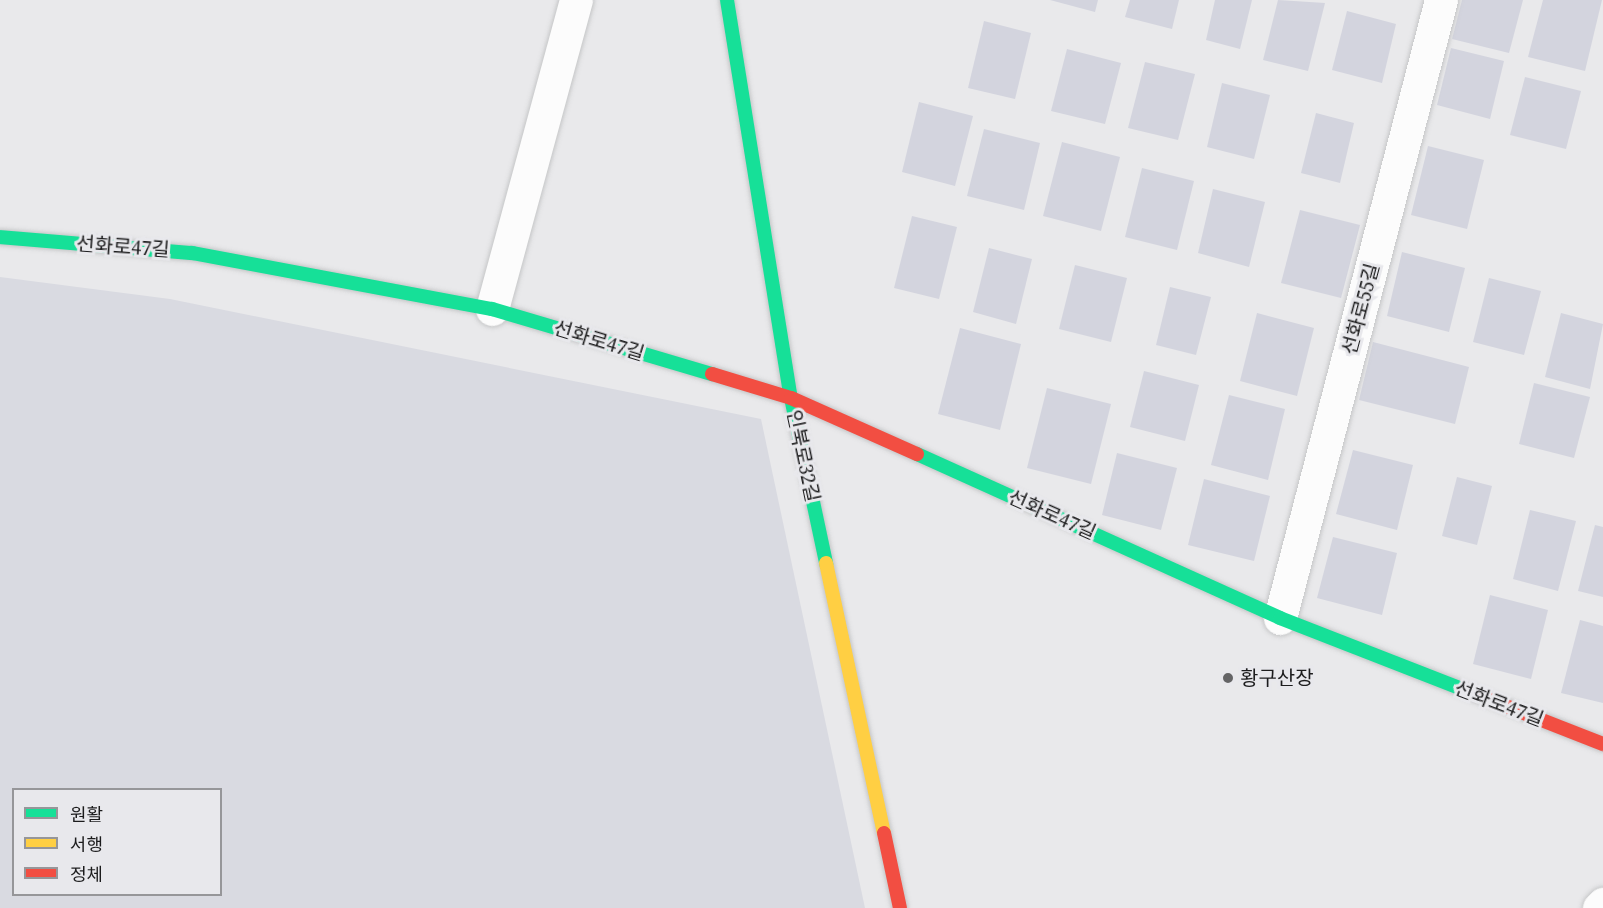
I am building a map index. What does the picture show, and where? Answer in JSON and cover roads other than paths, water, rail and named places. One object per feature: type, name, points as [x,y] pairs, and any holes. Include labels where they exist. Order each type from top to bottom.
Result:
[{"type":"street","points":[[492,309],[576,0]]},
{"type":"street","name":"인북로32길","points":[[728,0],[791,398],[900,908]]},
{"type":"street","name":"선화로55길","points":[[1280,618],[1441,0]]},
{"type":"street","name":"선화로47길","points":[[0,237],[192,253],[492,309],[791,398],[1280,618],[1603,744]]},
{"type":"street","points":[[1599,908],[1603,904]]},
{"type":"place","name":"황구산장","points":[[1228,678]]}]
